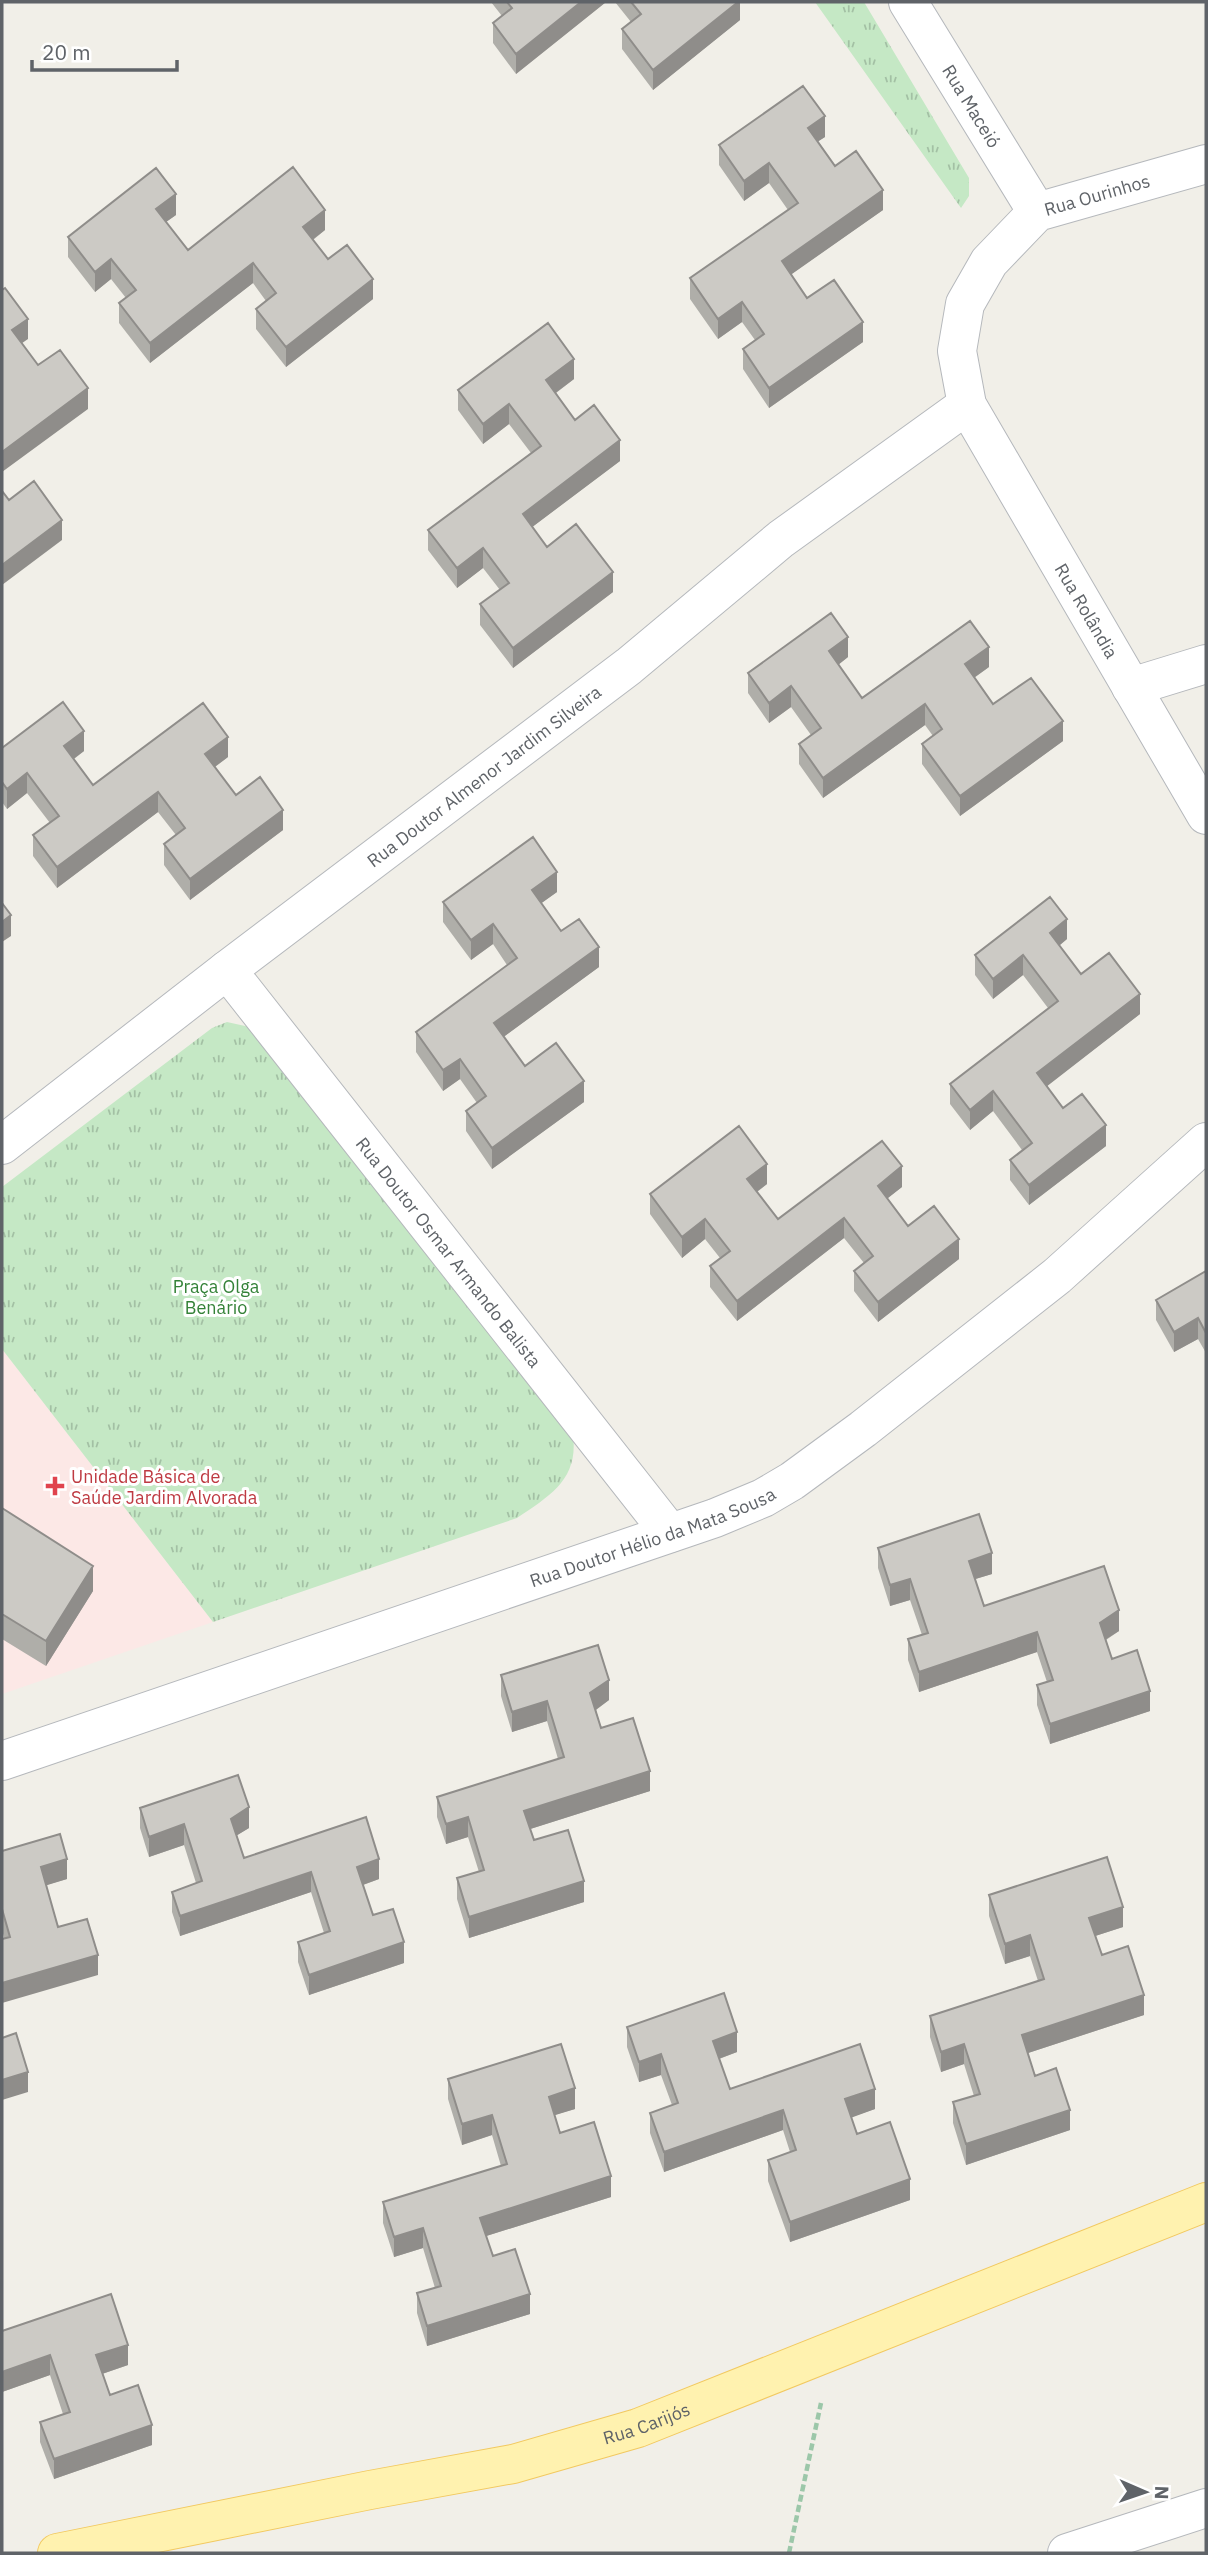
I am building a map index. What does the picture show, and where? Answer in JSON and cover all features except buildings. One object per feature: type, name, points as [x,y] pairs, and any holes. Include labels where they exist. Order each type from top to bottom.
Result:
[{"type":"main road","name":"Rua Carijós","points":[[57,2553],[513,2464],[638,2428],[1206,2202]]},
{"type":"street","name":"Rua Maceió","points":[[908,2],[1037,212]]},
{"type":"street","name":"Rua Ourinhos","points":[[967,405],[957,351],[965,304],[989,261],[1037,212],[1206,164]]},
{"type":"street","name":"Rua Rolândia","points":[[967,405],[1206,815]]},
{"type":"street","name":"Rua Doutor Almenor Jardim Silveira","points":[[2,1145],[227,970],[629,666],[781,540],[967,405]]},
{"type":"street","points":[[1130,687],[1206,664]]},
{"type":"street","name":"Rua Doutor Osmar Armando Balista","points":[[227,970],[670,1533]]},
{"type":"street","name":"Rua Doutor Hélio da Mata Sousa","points":[[2,1760],[715,1518],[763,1498],[792,1481],[863,1429],[1057,1276],[1206,1142]]},
{"type":"street","points":[[1068,2553],[1206,2508]]},
{"type":"path","points":[[789,2553],[832,2351]]},
{"type":"shaded area","name":"Unidade Básica de Saúde Jardim Alvorada","points":[[2,1349],[213,1622],[2,1694]]},
{"type":"green space","points":[[815,2],[864,2],[969,178],[969,196],[961,208]]},
{"type":"green space","name":"Praça Olga Benário","points":[[227,1022],[254,1028],[572,1428],[574,1445],[572,1459],[562,1482],[517,1518],[213,1622],[2,1349],[2,1187],[212,1028]]},
{"type":"place","name":"Unidade Básica de Saúde Jardim Alvorada","points":[[55,1486]]}]
